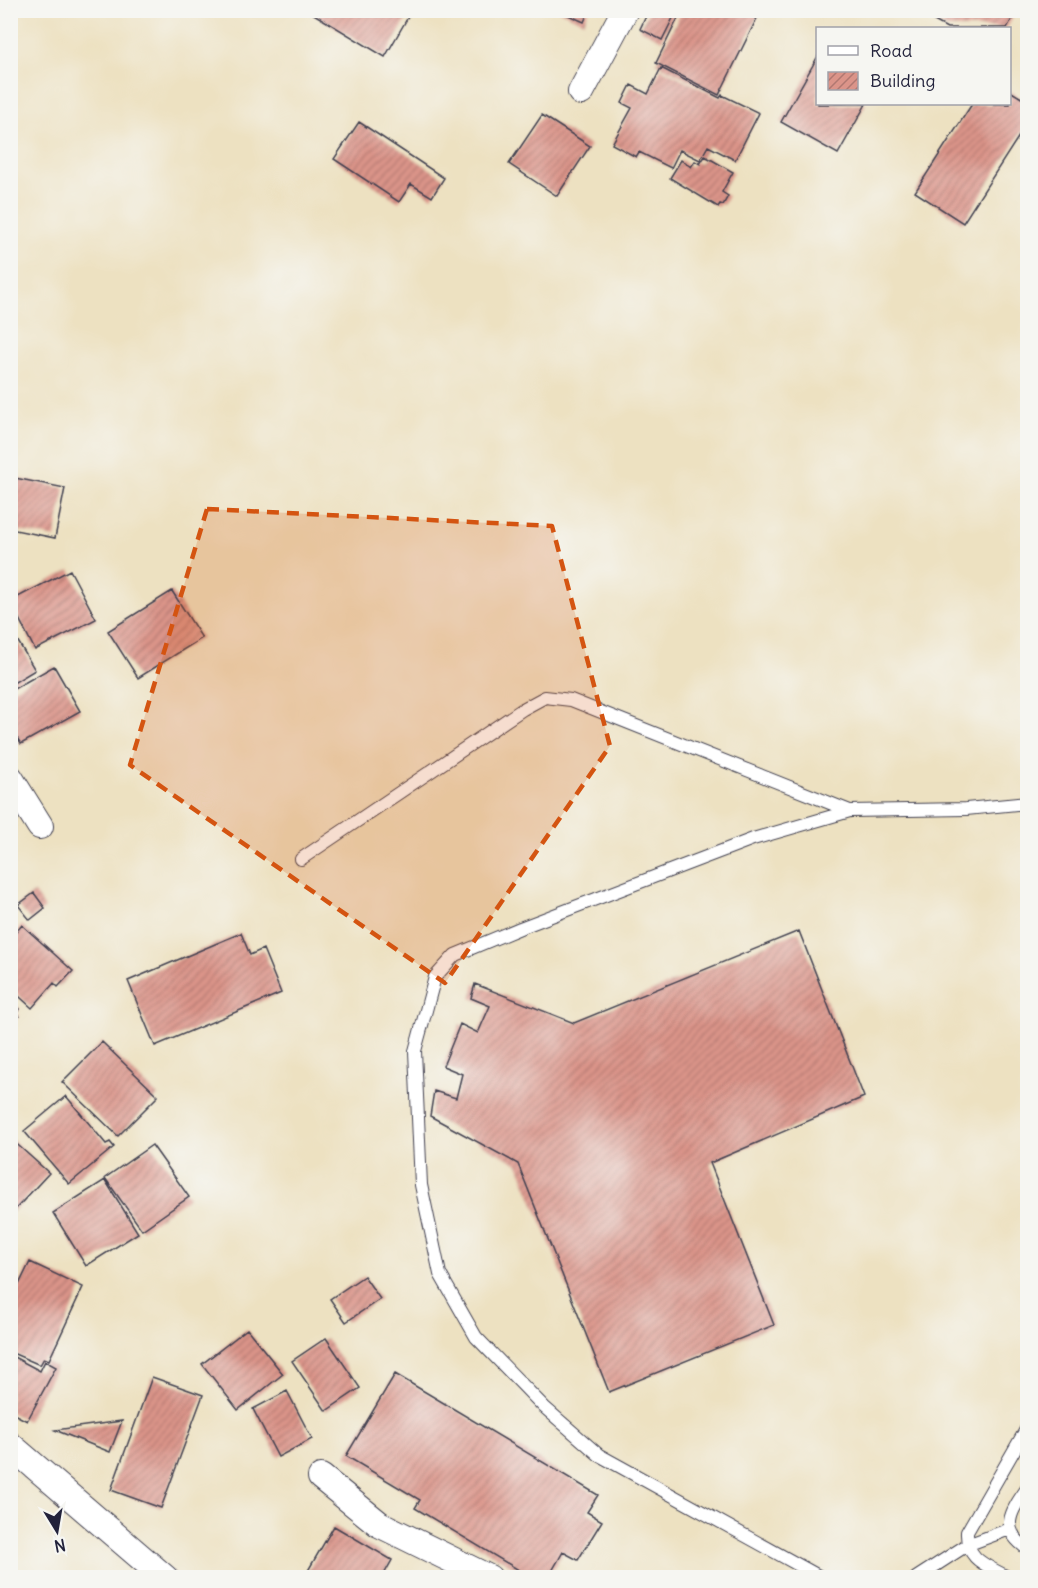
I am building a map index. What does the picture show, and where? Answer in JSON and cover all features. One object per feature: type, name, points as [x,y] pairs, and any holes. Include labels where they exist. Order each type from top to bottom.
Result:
[{"type":"street","points":[[581,92],[626,10]]},
{"type":"street","points":[[10,778],[40,826]]},
{"type":"street","points":[[10,1445],[165,1578]]},
{"type":"street","points":[[321,1477],[379,1524],[489,1578]]},
{"type":"lane","points":[[301,859],[523,709],[545,697],[571,700],[850,811]]},
{"type":"lane","points":[[822,1578],[599,1455],[543,1407],[476,1337],[440,1274],[421,1185],[415,1051],[435,977],[455,955],[753,839],[850,811],[966,809],[1028,803]]},
{"type":"lane","points":[[1009,1578],[974,1557],[967,1545],[967,1532],[1028,1426]]},
{"type":"lane","points":[[1028,1487],[1011,1512],[1010,1529],[1018,1543],[1028,1549]]},
{"type":"lane","points":[[916,1578],[967,1545],[1010,1529]]},
{"type":"highlighted area","points":[[207,509],[552,526],[610,746],[445,983],[130,765]]},
{"type":"building","points":[[307,10],[412,10],[385,57]]},
{"type":"building","points":[[557,10],[589,10],[584,22]]},
{"type":"building","points":[[649,10],[677,10],[662,40],[640,29]]},
{"type":"building","points":[[682,10],[761,10],[719,95],[656,63]]},
{"type":"building","points":[[914,10],[1017,10],[1008,27],[945,27]]},
{"type":"building","points":[[816,60],[816,105],[865,105],[838,154],[781,122]]},
{"type":"building","points":[[661,68],[720,98],[722,95],[759,113],[735,160],[708,146],[700,160],[680,150],[671,168],[639,152],[636,157],[612,144],[632,108],[622,103],[631,85],[648,94]]},
{"type":"building","points":[[1011,92],[1028,102],[1028,122],[963,223],[915,192],[971,105],[1011,105]]},
{"type":"building","points":[[542,115],[590,146],[557,196],[509,164]]},
{"type":"building","points":[[359,122],[444,178],[432,197],[411,184],[399,202],[334,159]]},
{"type":"building","points":[[705,156],[733,172],[722,192],[728,196],[723,205],[720,204],[718,207],[670,178],[681,160],[691,167],[695,161],[700,164]]},
{"type":"building","points":[[10,477],[65,488],[55,538],[10,529]]},
{"type":"building","points":[[70,570],[96,619],[35,650],[10,601]]},
{"type":"building","points":[[172,591],[202,638],[138,678],[108,631]]},
{"type":"building","points":[[10,628],[35,670],[10,685]]},
{"type":"building","points":[[54,666],[80,711],[21,744],[10,727],[10,691]]},
{"type":"building","points":[[34,893],[45,908],[30,920],[18,905]]},
{"type":"building","points":[[22,925],[73,971],[58,987],[54,983],[32,1008],[10,988],[10,939]]},
{"type":"building","points":[[799,931],[864,1097],[710,1163],[774,1325],[609,1392],[518,1164],[430,1116],[434,1091],[456,1098],[462,1074],[443,1066],[460,1024],[478,1033],[490,1006],[471,998],[475,984],[574,1023]]},
{"type":"building","points":[[241,933],[250,955],[263,949],[281,993],[155,1046],[128,981]]},
{"type":"building","points":[[10,1000],[20,1009],[16,1013],[19,1016],[10,1024]]},
{"type":"building","points":[[102,1042],[158,1096],[118,1136],[62,1082]]},
{"type":"building","points":[[66,1096],[106,1144],[110,1142],[114,1147],[69,1184],[24,1131]]},
{"type":"building","points":[[10,1138],[49,1173],[10,1215]]},
{"type":"building","points":[[152,1145],[189,1197],[142,1230],[105,1178]]},
{"type":"building","points":[[105,1180],[138,1233],[86,1266],[53,1213]]},
{"type":"building","points":[[30,1262],[83,1287],[49,1360],[44,1358],[40,1365],[10,1352],[10,1303]]},
{"type":"building","points":[[364,1276],[380,1299],[346,1322],[330,1299]]},
{"type":"building","points":[[247,1329],[283,1374],[238,1410],[202,1364]]},
{"type":"building","points":[[326,1338],[360,1388],[326,1411],[292,1361]]},
{"type":"building","points":[[10,1355],[40,1371],[45,1361],[56,1367],[27,1421],[10,1412]]},
{"type":"building","points":[[395,1374],[598,1495],[587,1512],[602,1521],[578,1560],[563,1552],[548,1578],[532,1578],[415,1508],[420,1500],[346,1456]]},
{"type":"building","points":[[152,1377],[203,1395],[161,1508],[111,1490]]},
{"type":"building","points":[[287,1391],[312,1439],[278,1457],[253,1409]]},
{"type":"building","points":[[122,1421],[110,1452],[55,1430]]},
{"type":"building","points":[[334,1526],[392,1560],[382,1578],[312,1578],[306,1574]]}]
